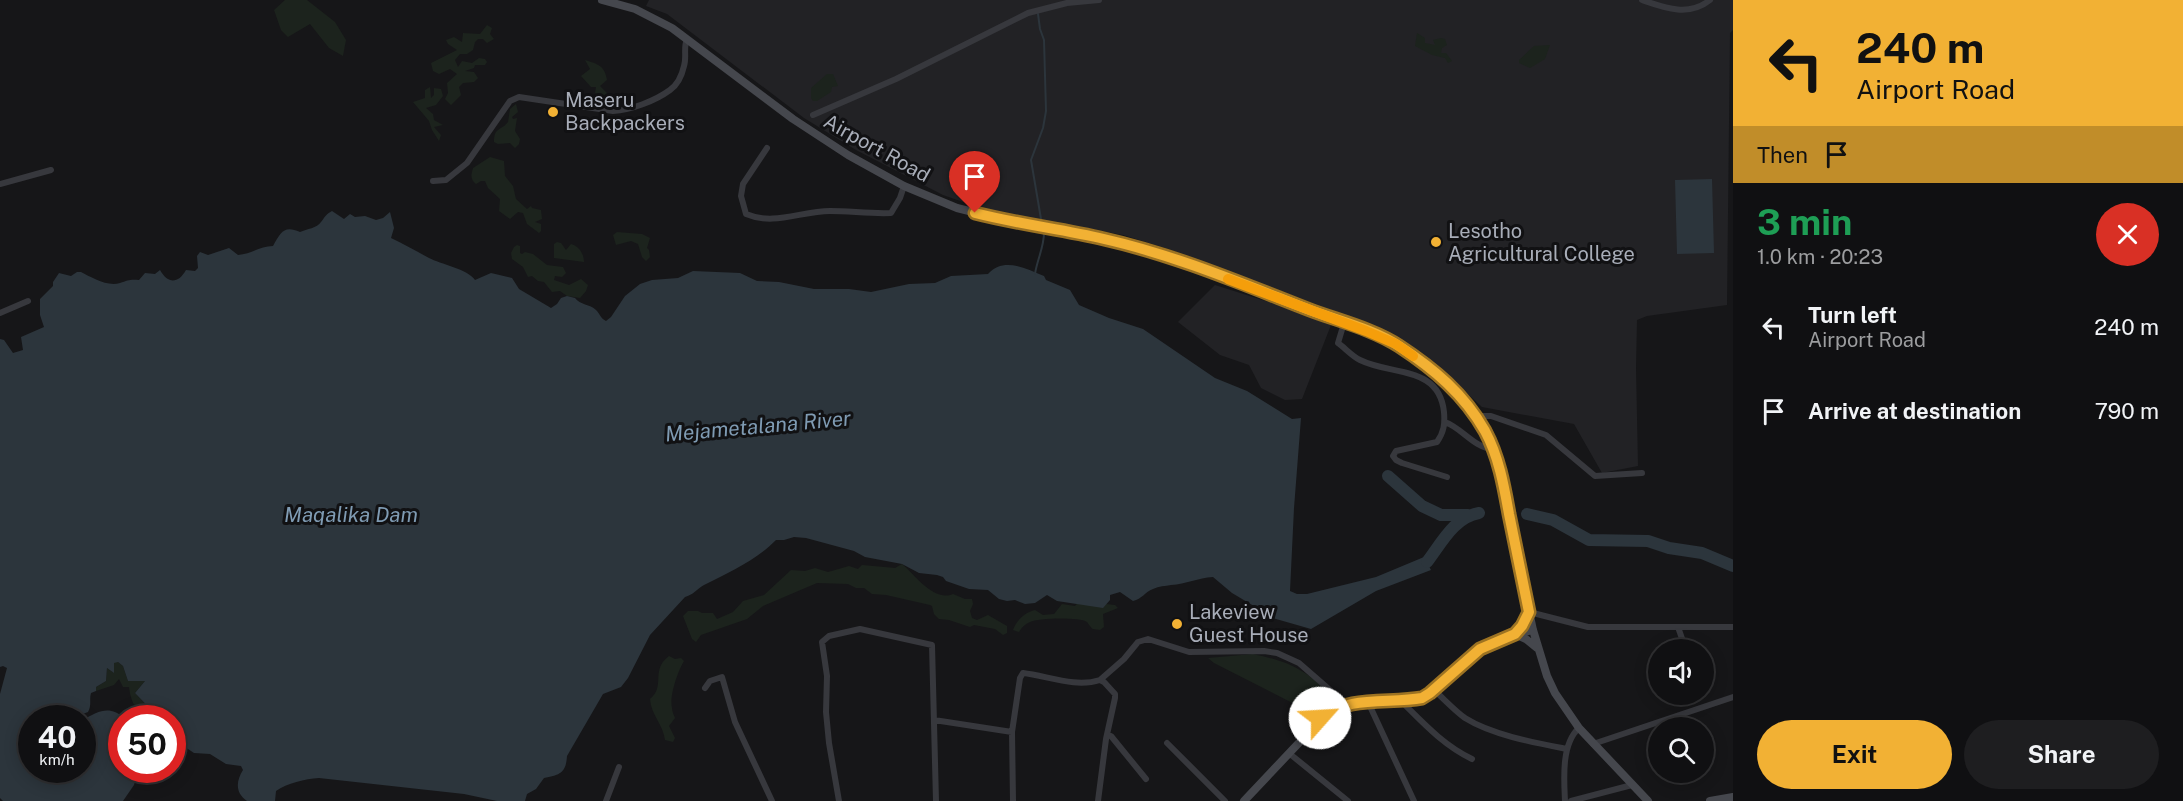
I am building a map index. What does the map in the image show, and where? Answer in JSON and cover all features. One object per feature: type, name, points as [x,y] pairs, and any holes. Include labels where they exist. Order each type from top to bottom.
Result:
[{"type":"main road","name":"Airport Road","points":[[602,0],[635,9],[672,28],[793,118],[848,155],[904,186],[957,208],[1105,239],[1156,254],[1396,344],[1424,363],[1461,396],[1493,448],[1504,489],[1533,630],[1547,676],[1555,693],[1579,729],[1648,801]]},
{"type":"main road","points":[[1515,634],[1529,612]]},
{"type":"main road","points":[[1244,801],[1328,712],[1342,706],[1368,702],[1422,698],[1480,649],[1515,634],[1533,630]]},
{"type":"main road","points":[[1515,634],[1530,641],[1540,650]]},
{"type":"main road","points":[[1710,801],[1733,797]]},
{"type":"street","points":[[813,115],[896,79],[1028,13],[1066,3],[1099,0]]},
{"type":"street","points":[[1642,0],[1673,11],[1696,8],[1710,0]]},
{"type":"street","points":[[433,181],[446,180],[467,163],[510,101],[519,97],[613,111],[623,110],[670,90],[680,78],[684,68],[686,60],[684,47],[687,39]]},
{"type":"street","points":[[767,148],[743,184],[741,196],[746,214],[758,219],[786,218],[830,211],[891,213],[904,186]]},
{"type":"street","points":[[0,184],[51,170]]},
{"type":"street","points":[[0,313],[28,301]]},
{"type":"street","points":[[1344,323],[1338,343],[1359,359],[1373,365],[1407,372],[1427,380],[1435,387],[1443,400],[1445,422],[1442,436],[1437,442],[1396,451],[1394,456],[1395,460],[1402,463],[1447,477]]},
{"type":"street","points":[[1475,416],[1491,416],[1546,435],[1594,476],[1642,473]]},
{"type":"street","points":[[1445,422],[1456,426],[1484,448],[1493,448]]},
{"type":"street","points":[[1529,612],[1588,627],[1733,627]]},
{"type":"street","points":[[1678,627],[1682,639]]},
{"type":"street","points":[[839,801],[831,757],[826,712],[827,676],[822,648],[825,638],[849,631],[869,630],[885,636],[932,645],[936,801]]},
{"type":"street","points":[[1013,801],[1012,732],[1020,678],[1023,673],[1079,683],[1100,680],[1124,660],[1134,645],[1148,639],[1180,650],[1198,653],[1264,651],[1277,653],[1299,663],[1338,698],[1342,706]]},
{"type":"street","points":[[705,688],[710,681],[722,676],[735,722],[772,801]]},
{"type":"street","points":[[1098,801],[1115,694],[1100,680]]},
{"type":"street","points":[[1434,690],[1465,717],[1490,729],[1567,748]]},
{"type":"street","points":[[1593,744],[1733,697]]},
{"type":"street","points":[[1404,700],[1406,705],[1435,735],[1454,750],[1472,759]]},
{"type":"street","points":[[1368,702],[1414,801]]},
{"type":"street","points":[[934,720],[1012,732]]},
{"type":"street","points":[[1565,801],[1567,748],[1573,734],[1579,729]]},
{"type":"street","points":[[1108,735],[1146,779]]},
{"type":"street","points":[[1167,743],[1225,801]]},
{"type":"street","points":[[1290,754],[1348,801]]},
{"type":"street","points":[[606,801],[619,767]]},
{"type":"street","points":[[1571,801],[1632,785]]},
{"type":"shaded area","points":[[285,0],[307,0],[335,22],[346,40],[343,56],[329,48],[310,24],[288,37],[281,30],[274,10]]},
{"type":"shaded area","name":"Lesotho Agricultural College","points":[[649,0],[1733,0],[1733,30],[1730,33],[1727,305],[1647,316],[1637,320],[1638,466],[1602,473],[1574,424],[1482,407],[1421,352],[1369,324],[1168,249],[1123,235],[986,210],[943,195],[856,150],[804,118],[667,14],[646,6]]},
{"type":"shaded area","points":[[487,25],[492,28],[490,34],[494,39],[487,43],[483,39],[478,39],[473,50],[467,54],[460,54],[455,60],[458,67],[462,61],[472,63],[479,58],[487,62],[485,65],[475,65],[474,68],[465,71],[474,72],[478,78],[474,82],[463,83],[459,87],[461,95],[451,105],[445,99],[448,93],[447,83],[457,74],[450,69],[439,74],[433,71],[431,63],[457,50],[446,40],[454,37],[462,42],[463,33],[480,34]]},
{"type":"shaded area","points":[[1417,33],[1425,38],[1425,43],[1435,45],[1433,40],[1445,39],[1447,45],[1442,48],[1441,53],[1446,53],[1452,61],[1448,63],[1445,58],[1432,55],[1415,46]]},
{"type":"shaded area","points":[[1550,45],[1545,59],[1530,68],[1519,63],[1519,60],[1534,46]]},
{"type":"shaded area","points":[[585,60],[597,64],[605,72],[607,80],[600,86],[607,93],[603,99],[595,93],[596,87],[591,87],[581,76],[590,69]]},
{"type":"shaded area","points":[[827,74],[833,74],[838,86],[832,87],[831,92],[813,101],[811,88]]},
{"type":"shaded area","points":[[430,87],[431,98],[434,95],[434,88],[441,89],[443,96],[436,105],[426,108],[433,114],[434,120],[443,125],[434,127],[441,135],[439,141],[429,121],[413,102],[425,98],[425,90]]},
{"type":"shaded area","points":[[516,104],[518,112],[512,117],[517,118],[515,131],[520,139],[515,148],[510,143],[494,142],[495,134],[508,122],[510,109]]},
{"type":"shaded area","points":[[490,157],[504,161],[505,176],[513,186],[516,199],[527,209],[531,206],[541,210],[542,219],[535,222],[541,224],[539,233],[527,224],[523,213],[518,212],[510,219],[499,211],[500,199],[488,188],[485,181],[476,184],[473,180],[471,175],[473,168]]},
{"type":"shaded area","points":[[617,232],[642,234],[650,238],[647,248],[650,257],[646,261],[642,257],[638,244],[631,241],[616,245],[613,235]]},
{"type":"shaded area","points":[[561,243],[566,250],[571,244],[579,248],[584,262],[554,258],[554,244]]},
{"type":"shaded area","points":[[517,245],[520,246],[522,254],[525,252],[533,254],[547,265],[563,267],[566,273],[562,277],[555,276],[554,280],[569,285],[581,279],[588,285],[586,291],[580,298],[567,296],[560,291],[552,292],[544,282],[532,276],[528,277],[523,267],[512,259],[511,253]]},
{"type":"shaded area","points":[[1215,285],[1331,325],[1302,399],[1285,400],[1261,388],[1249,365],[1220,355],[1178,322]]},
{"type":"shaded area","points":[[902,564],[932,591],[946,596],[953,594],[972,599],[973,604],[970,611],[972,618],[977,620],[988,615],[1007,626],[1007,633],[1003,635],[995,629],[974,625],[970,627],[939,619],[930,605],[872,594],[864,588],[856,588],[848,584],[817,583],[763,606],[747,619],[701,635],[696,642],[692,639],[683,616],[688,611],[698,611],[713,613],[717,619],[733,612],[743,601],[764,595],[791,570],[805,571],[815,568],[828,572],[849,566],[858,569],[862,565],[895,568]]},
{"type":"shaded area","points":[[1079,601],[1115,605],[1118,608],[1103,614],[1104,627],[1100,630],[1093,629],[1083,620],[1058,619],[1034,621],[1025,625],[1019,632],[1013,630],[1021,617],[1031,611],[1035,610],[1043,615],[1054,614],[1062,604],[1075,606]]},
{"type":"shaded area","points":[[1253,654],[1296,668],[1332,695],[1332,703],[1314,714],[1208,658]]},
{"type":"shaded area","points":[[669,656],[675,659],[681,658],[684,661],[677,677],[671,703],[675,718],[669,726],[675,738],[673,742],[665,740],[652,710],[650,699],[657,689],[660,667]]},
{"type":"shaded area","points":[[114,662],[118,662],[123,666],[128,681],[145,681],[135,693],[147,705],[134,705],[129,687],[123,687],[119,679],[114,685],[96,691],[96,687],[106,681],[107,668],[114,673]]},
{"type":"water","points":[[1712,179],[1714,253],[1677,254],[1675,180]]},
{"type":"water","name":"Maqalika Dam","points":[[332,211],[344,219],[350,214],[376,220],[390,212],[394,228],[391,238],[429,258],[460,270],[475,280],[491,273],[512,278],[519,289],[551,308],[561,298],[567,296],[575,298],[594,308],[606,321],[625,296],[640,284],[652,280],[678,278],[693,271],[740,273],[757,281],[779,282],[814,289],[849,289],[871,292],[909,284],[935,283],[951,276],[988,274],[1001,266],[1023,268],[1070,290],[1079,305],[1143,329],[1215,378],[1247,391],[1292,419],[1301,418],[1290,591],[1307,594],[1376,577],[1424,557],[1431,570],[1376,591],[1311,629],[1269,617],[1232,593],[1213,577],[1158,587],[1133,601],[1120,592],[1110,595],[1110,600],[1103,608],[1057,601],[1047,595],[1035,603],[1025,604],[1015,600],[999,599],[988,590],[969,589],[946,581],[937,575],[919,573],[902,564],[865,557],[854,551],[794,537],[776,540],[751,560],[685,597],[650,635],[621,687],[603,694],[567,756],[564,770],[544,778],[536,789],[527,794],[525,801],[497,801],[464,794],[319,778],[296,782],[280,788],[276,791],[275,801],[247,801],[240,794],[238,787],[243,770],[241,766],[226,764],[210,754],[194,753],[186,748],[186,705],[147,705],[135,693],[145,681],[128,681],[123,666],[118,662],[114,663],[114,673],[107,668],[106,681],[91,693],[90,705],[18,705],[18,783],[96,783],[96,714],[108,711],[108,783],[135,783],[123,801],[3,801],[0,798],[0,694],[7,668],[0,667],[0,339],[4,340],[13,353],[23,350],[21,337],[44,327],[40,315],[40,299],[53,286],[59,273],[71,276],[81,272],[99,281],[115,284],[139,280],[145,273],[155,274],[160,270],[166,278],[176,280],[186,270],[195,271],[198,268],[197,256],[200,252],[208,255],[229,248],[238,255],[273,246],[284,231],[290,229],[300,232],[314,227]]},
{"type":"waterway","points":[[1038,14],[1044,40],[1046,111],[1043,128],[1031,160],[1041,219]]},
{"type":"waterway","points":[[1035,274],[1044,233]]},
{"type":"waterway","name":"Mejametalana River","points":[[1388,476],[1422,506],[1441,515],[1468,515]]},
{"type":"waterway","name":"Mejametalana River","points":[[1427,562],[1455,526],[1462,520],[1479,513]]},
{"type":"waterway","name":"Mejametalana River","points":[[1527,514],[1553,520],[1589,540],[1648,541],[1669,548],[1702,553],[1733,566]]},
{"type":"slow traffic","points":[[1228,279],[1366,331],[1396,344],[1413,356]]},
{"type":"place","name":"Maseru Backpackers","points":[[553,112]]},
{"type":"place","name":"Lesotho Agricultural College","points":[[1436,242]]},
{"type":"place","name":"Lakeview Guest House","points":[[1177,624]]},
{"type":"route","points":[[975,213],[1105,239],[1165,257],[1366,331],[1396,344],[1424,363],[1450,384],[1475,416],[1496,458],[1504,489],[1529,612],[1520,630],[1480,649],[1422,698],[1356,703],[1336,708],[1320,718]]}]
